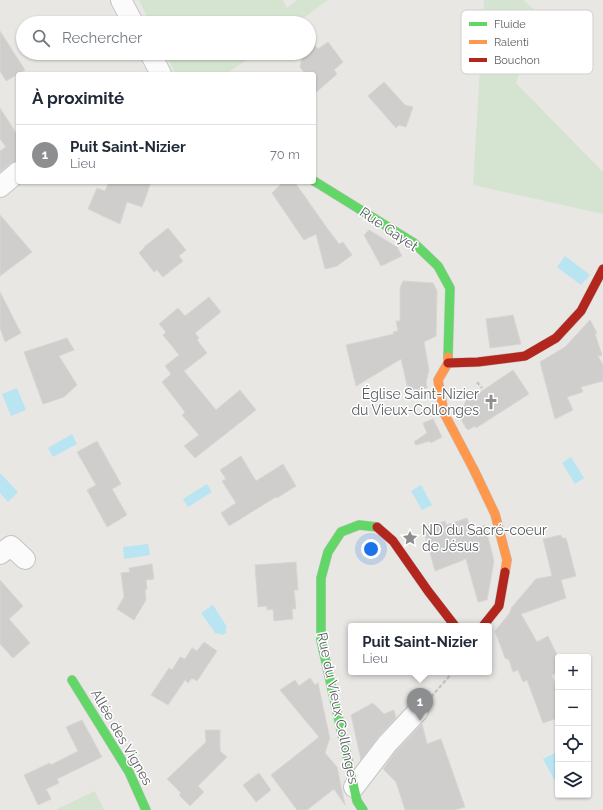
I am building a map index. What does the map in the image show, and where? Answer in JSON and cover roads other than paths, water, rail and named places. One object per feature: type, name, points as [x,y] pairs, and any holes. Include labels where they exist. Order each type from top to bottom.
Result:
[{"type":"street","points":[[121,0],[130,16]]},
{"type":"street","points":[[154,60],[160,72]]},
{"type":"street","points":[[0,186],[16,174]]},
{"type":"street","name":"Rue Gayet","points":[[316,182],[414,243],[438,266],[450,288],[448,363]]},
{"type":"street","points":[[485,623],[499,606],[507,560],[495,514],[444,413],[438,380],[448,363],[478,362],[525,356],[556,338],[581,312],[603,269]]},
{"type":"street","name":"Rue du Vieux Collonges","points":[[355,802],[321,640],[321,578],[328,552],[341,532],[359,525],[379,527],[394,541],[428,592],[452,623]]},
{"type":"street","points":[[0,554],[11,546],[25,559]]},
{"type":"street","name":"Allée des Vignes","points":[[72,680],[129,772],[146,810]]},
{"type":"street","points":[[355,802],[387,744],[418,711]]},
{"type":"water","points":[[565,256],[590,275],[581,285],[557,267]]},
{"type":"water","points":[[17,388],[26,410],[11,416],[2,394]]},
{"type":"water","points":[[72,434],[77,444],[53,457],[48,448]]},
{"type":"water","points":[[571,457],[584,478],[575,484],[562,463]]},
{"type":"water","points":[[0,473],[18,492],[8,502],[0,493]]},
{"type":"water","points":[[207,484],[212,492],[188,507],[183,499]]},
{"type":"water","points":[[421,485],[432,505],[422,510],[411,491]]},
{"type":"water","points":[[148,544],[150,555],[124,559],[123,547]]},
{"type":"water","points":[[213,605],[227,627],[226,633],[222,635],[216,634],[201,613]]},
{"type":"water","points":[[555,753],[555,781],[543,759]]},
{"type":"place","name":"Église Saint-Nizier du Vieux-Collonges","points":[[491,402]]},
{"type":"place","name":"ND du Sacré-coeur de Jésus","points":[[410,538]]},
{"type":"place","name":"Puit Saint-Nizier","points":[[420,721]]}]
